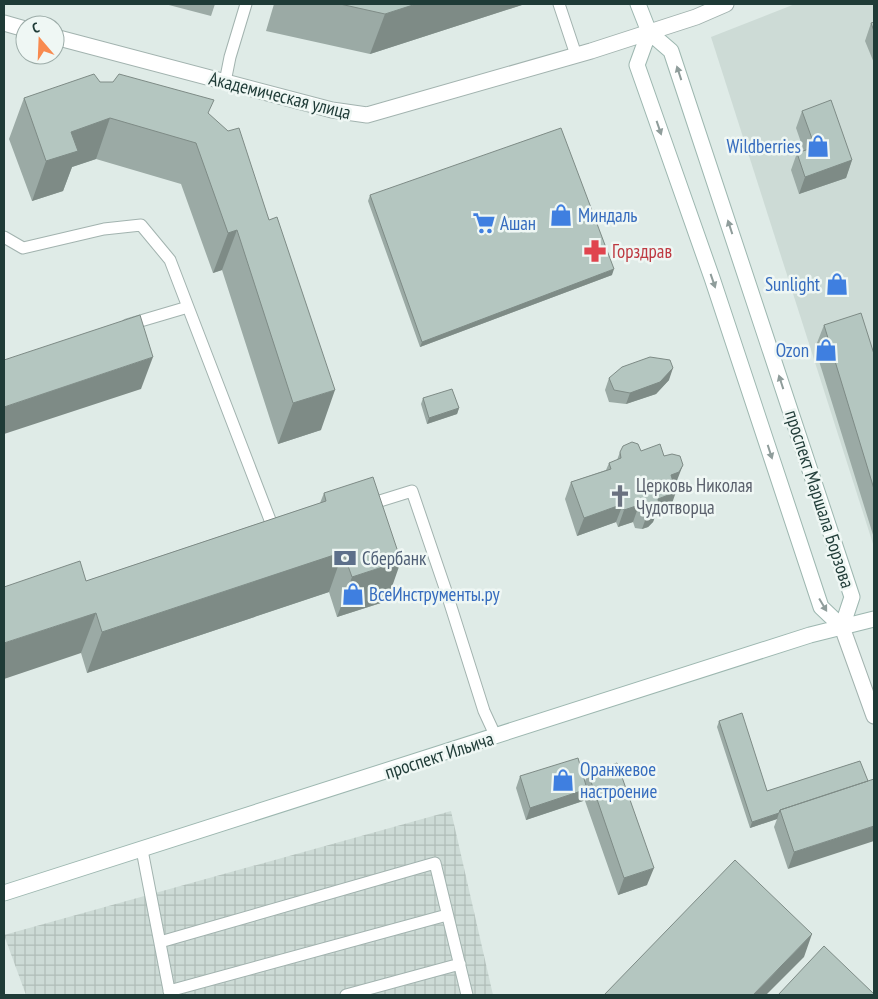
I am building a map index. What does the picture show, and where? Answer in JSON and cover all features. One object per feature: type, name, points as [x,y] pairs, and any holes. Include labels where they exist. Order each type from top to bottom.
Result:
[{"type":"street","points":[[638,4],[648,32]]},
{"type":"street","name":"Академическая улица","points":[[65,40],[332,110],[367,115],[576,55],[696,17],[726,4]]},
{"type":"street","name":"проспект Маршала Борзова","points":[[648,32],[671,51],[852,597],[842,627],[821,607],[712,278],[637,64],[648,32]]},
{"type":"street","name":"проспект Ильича","points":[[4,894],[810,635],[874,619]]},
{"type":"street","points":[[842,627],[874,716]]},
{"type":"lane","points":[[225,82],[230,57],[246,4]]},
{"type":"lane","points":[[559,4],[576,55]]},
{"type":"lane","points":[[4,237],[23,248],[104,229],[141,225],[170,260],[275,533]]},
{"type":"lane","points":[[115,329],[188,308]]},
{"type":"lane","points":[[358,508],[412,491],[484,711],[496,736]]},
{"type":"lane","points":[[142,850],[170,993],[448,915]]},
{"type":"lane","points":[[160,942],[435,862],[467,995]]},
{"type":"lane","points":[[346,995],[460,964]]},
{"type":"shaded area","points":[[795,4],[874,4],[874,547],[711,37]]},
{"type":"shaded area","points":[[451,811],[493,995],[26,995],[4,935]]},
{"type":"building","points":[[340,4],[416,4],[385,14]]},
{"type":"building","points":[[94,74],[100,82],[113,82],[119,74],[214,100],[208,113],[228,131],[239,128],[269,220],[277,217],[335,390],[293,403],[237,230],[228,233],[196,143],[110,118],[71,132],[78,151],[46,161],[24,98]]},
{"type":"building","points":[[831,100],[852,160],[805,177],[797,153],[815,147],[802,111]]},
{"type":"building","name":"Ашан","points":[[561,128],[614,269],[422,342],[370,195]]},
{"type":"building","points":[[861,313],[874,354],[874,489],[824,325]]},
{"type":"building","points":[[140,315],[153,357],[4,407],[4,360]]},
{"type":"building","points":[[650,357],[670,360],[673,368],[660,382],[630,393],[614,390],[609,378],[622,367]]},
{"type":"building","points":[[452,389],[459,408],[429,418],[423,398]]},
{"type":"building","name":"Церковь Николая Чудотворца","points":[[632,442],[638,444],[641,451],[660,444],[664,456],[672,454],[680,456],[683,465],[679,472],[671,475],[676,492],[658,499],[659,505],[655,510],[648,512],[641,511],[639,505],[624,510],[623,504],[584,518],[571,482],[611,469],[609,463],[621,458],[620,452],[623,446]]},
{"type":"building","points":[[373,477],[401,561],[352,577],[343,552],[102,632],[96,613],[4,643],[4,587],[80,561],[86,581],[326,501],[324,493]]},
{"type":"building","points":[[742,713],[767,791],[860,761],[868,781],[780,810],[779,813],[752,822],[719,721]]},
{"type":"building","points":[[578,758],[587,789],[530,808],[520,776]]},
{"type":"building","points":[[617,763],[654,868],[624,878],[588,773]]},
{"type":"building","points":[[874,779],[874,826],[794,852],[780,810]]},
{"type":"building","points":[[735,860],[812,934],[753,995],[604,995]]},
{"type":"building","points":[[824,946],[874,994],[874,995],[778,995]]},
{"type":"place","name":"Wildberries","points":[[818,146]]},
{"type":"place","name":"Миндаль","points":[[561,215]]},
{"type":"place","name":"Ашан","points":[[484,223]]},
{"type":"place","name":"Горздрав","points":[[595,251]]},
{"type":"place","name":"Sunlight","points":[[837,284]]},
{"type":"place","name":"Ozon","points":[[826,350]]},
{"type":"place","name":"Церковь Николая Чудотворца","points":[[620,496]]},
{"type":"place","name":"Сбербанк","points":[[345,558]]},
{"type":"place","name":"ВсеИнструменты.ру","points":[[353,594]]},
{"type":"place","name":"Оранжевое настроение","points":[[563,780]]}]
